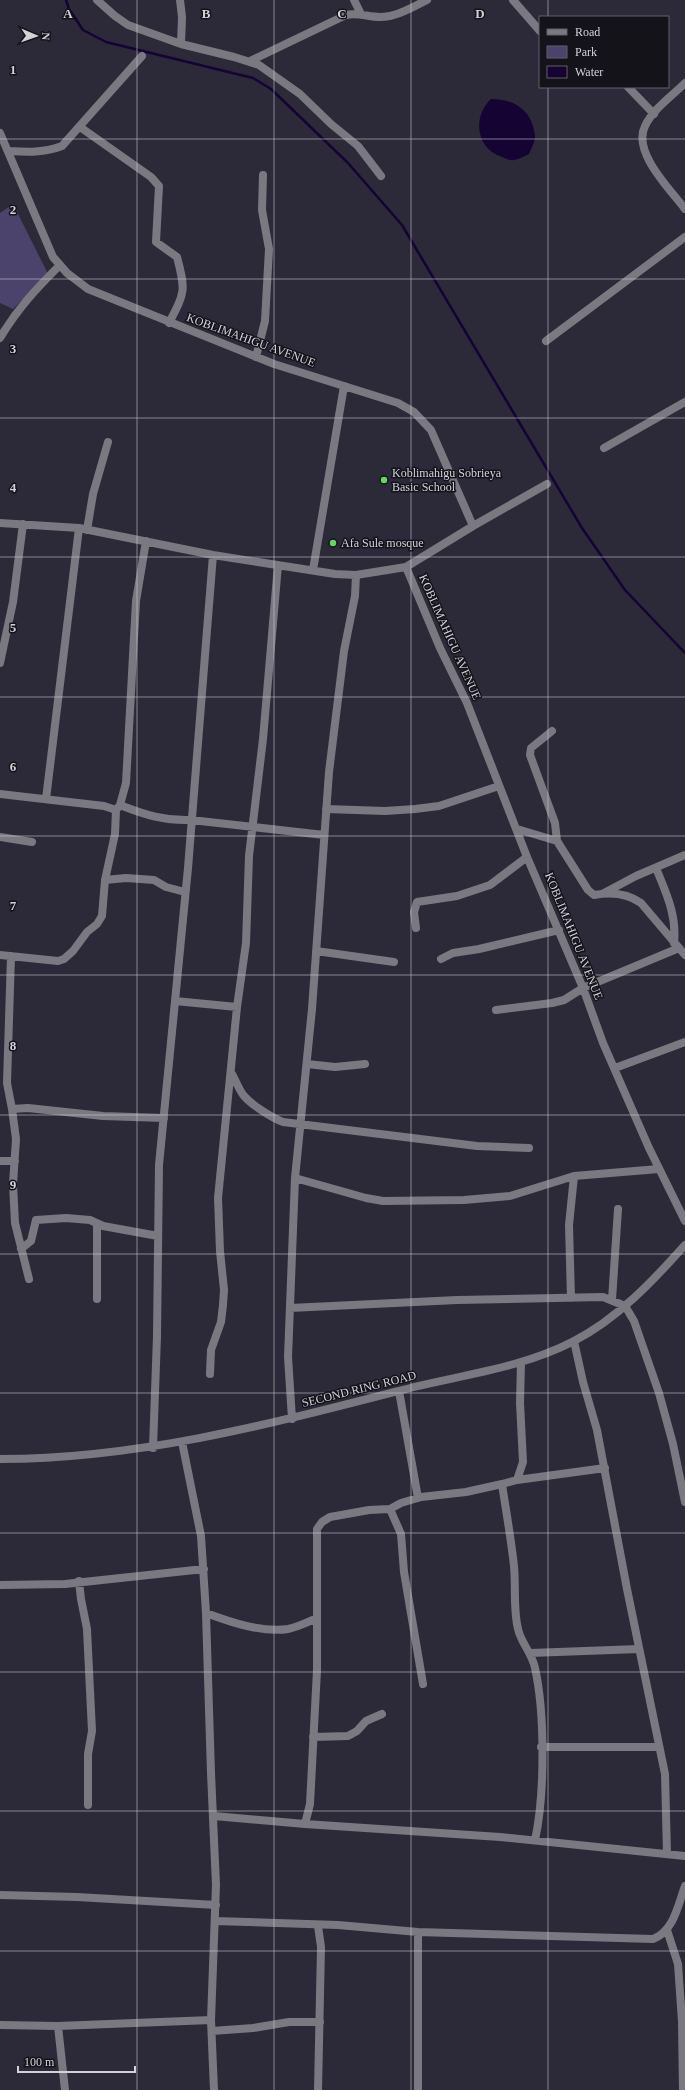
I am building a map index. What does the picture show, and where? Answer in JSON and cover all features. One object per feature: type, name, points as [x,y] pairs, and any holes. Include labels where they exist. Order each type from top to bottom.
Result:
[{"type":"street","points":[[97,0],[128,25],[181,44],[250,61],[300,94],[358,146],[381,176]]},
{"type":"street","points":[[180,0],[182,17],[181,44]]},
{"type":"street","points":[[354,0],[361,14]]},
{"type":"street","points":[[250,61],[346,15],[361,14],[382,18],[412,8],[427,0]]},
{"type":"street","points":[[525,0],[515,3],[539,30]]},
{"type":"street","points":[[8,151],[51,150],[62,146],[142,56]]},
{"type":"street","points":[[685,83],[654,114],[645,126],[641,139],[646,155],[660,178],[685,209]]},
{"type":"street","points":[[629,88],[654,114]]},
{"type":"street","points":[[80,127],[151,177],[159,186],[156,242],[177,257],[184,286],[183,295],[169,323]]},
{"type":"street","name":"KOBLIMAHIGU AVENUE","points":[[0,133],[49,247],[60,265],[88,289],[256,357],[406,406],[425,422],[431,430],[473,526],[406,567],[440,648],[467,703],[527,857],[583,988],[603,1043],[659,1169],[685,1221]]},
{"type":"street","points":[[256,357],[265,321],[270,249],[262,210],[263,175]]},
{"type":"street","points":[[546,341],[685,237]]},
{"type":"street","points":[[0,338],[17,310],[60,265]]},
{"type":"street","points":[[313,570],[344,386]]},
{"type":"street","points":[[604,448],[685,402]]},
{"type":"street","points":[[46,799],[83,529],[108,442]]},
{"type":"street","points":[[473,526],[548,484]]},
{"type":"street","points":[[0,523],[83,529],[213,555],[356,575],[406,567]]},
{"type":"street","points":[[0,663],[13,602],[22,524]]},
{"type":"street","points":[[0,954],[52,962],[64,959],[102,916],[105,880],[115,834],[118,808],[126,783],[136,601],[146,541]]},
{"type":"street","points":[[153,1448],[158,1336],[159,1165],[185,892],[213,555]]},
{"type":"street","points":[[210,1374],[211,1350],[220,1322],[224,1290],[220,1251],[218,1198],[232,1073],[237,1007],[246,943],[252,826],[263,739],[278,565]]},
{"type":"street","points":[[292,1419],[288,1357],[295,1178],[307,1064],[326,809],[344,651],[355,596],[356,575]]},
{"type":"street","points":[[552,731],[531,748],[530,755],[555,823],[557,841],[588,890],[594,895],[623,894],[634,898],[641,903],[685,955]]},
{"type":"street","points":[[326,809],[385,811],[438,806],[499,786]]},
{"type":"street","points":[[0,794],[118,808],[151,817],[172,820],[191,820],[252,826],[324,835]]},
{"type":"street","points":[[517,829],[557,841]]},
{"type":"street","points":[[0,837],[32,842]]},
{"type":"street","points":[[603,894],[685,855]]},
{"type":"street","points":[[416,928],[414,912],[417,902],[457,896],[490,885],[527,857]]},
{"type":"street","points":[[656,868],[673,913],[676,927],[676,945]]},
{"type":"street","points":[[105,880],[126,878],[154,880],[166,887],[185,892]]},
{"type":"street","points":[[441,960],[453,953],[479,949],[559,930]]},
{"type":"street","points":[[496,1010],[552,1003],[564,1000],[583,988],[676,945]]},
{"type":"street","points":[[316,951],[394,962]]},
{"type":"street","points":[[10,956],[7,1083],[16,1139],[13,1184],[15,1223],[29,1279]]},
{"type":"street","points":[[175,1001],[237,1007]]},
{"type":"street","points":[[615,1068],[685,1042]]},
{"type":"street","points":[[307,1064],[335,1067],[366,1064]]},
{"type":"street","points":[[232,1073],[243,1095],[270,1117],[283,1122],[300,1126],[336,1128],[399,1138],[477,1146],[530,1148]]},
{"type":"street","points":[[12,1109],[28,1108],[102,1116],[164,1118]]},
{"type":"street","points":[[0,1161],[15,1161]]},
{"type":"street","points":[[295,1178],[366,1198],[383,1201],[510,1196],[574,1176],[659,1169]]},
{"type":"street","points":[[571,1298],[569,1225],[574,1176]]},
{"type":"street","points":[[612,1300],[618,1209]]},
{"type":"street","points":[[21,1249],[31,1241],[36,1220],[66,1218],[90,1220],[102,1226],[158,1236]]},
{"type":"street","points":[[97,1224],[97,1299]]},
{"type":"street","name":"SECOND RING ROAD","points":[[0,1458],[77,1457],[153,1448],[292,1419],[399,1391],[521,1362],[574,1341],[607,1320],[625,1306],[685,1245]]},
{"type":"street","points":[[290,1308],[457,1300],[603,1297],[625,1306],[634,1321],[659,1393],[673,1444],[685,1502]]},
{"type":"street","points":[[574,1341],[583,1382],[597,1430],[605,1468],[639,1649],[665,1774],[667,1854]]},
{"type":"street","points":[[517,1480],[523,1462],[520,1403],[521,1362]]},
{"type":"street","points":[[399,1391],[418,1498]]},
{"type":"street","points":[[182,1442],[201,1536],[204,1569],[216,1905],[211,2020],[214,2090]]},
{"type":"street","points":[[305,1824],[310,1804],[317,1670],[317,1529],[322,1522],[330,1517],[369,1510],[390,1509],[401,1503],[418,1498],[466,1492],[517,1480],[605,1468]]},
{"type":"street","points":[[502,1484],[514,1566],[517,1628],[523,1644],[530,1653],[539,1694],[541,1747],[540,1817],[535,1840]]},
{"type":"street","points":[[390,1509],[401,1534],[404,1572],[423,1684]]},
{"type":"street","points":[[0,1585],[35,1586],[204,1569]]},
{"type":"street","points":[[79,1581],[87,1629],[92,1731],[88,1754],[88,1805]]},
{"type":"street","points":[[206,1612],[219,1617],[275,1630],[289,1629],[317,1618]]},
{"type":"street","points":[[530,1653],[639,1649]]},
{"type":"street","points":[[313,1737],[348,1736],[357,1731],[366,1721],[382,1714]]},
{"type":"street","points":[[541,1747],[659,1747]]},
{"type":"street","points":[[214,1816],[535,1840],[685,1856]]},
{"type":"street","points":[[215,1921],[318,1926],[338,1925],[418,1932],[653,1939],[661,1936],[672,1922],[685,1886]]},
{"type":"street","points":[[0,1895],[77,1897],[216,1905]]},
{"type":"street","points":[[318,1926],[321,1947],[318,2090]]},
{"type":"street","points":[[667,1930],[681,1966],[682,2090]]},
{"type":"street","points":[[418,1932],[418,2090]]},
{"type":"street","points":[[0,2024],[58,2026],[211,2020]]},
{"type":"street","points":[[212,2031],[253,2028],[289,2022],[320,2022]]},
{"type":"street","points":[[58,2026],[65,2090]]},
{"type":"green space","points":[[13,204],[48,274],[13,309],[0,303],[0,213]]},
{"type":"water","points":[[491,99],[508,101],[521,108],[527,114],[534,128],[535,137],[529,154],[514,160],[506,159],[493,153],[482,140],[479,123],[485,106]]},
{"type":"waterway","points":[[66,0],[69,9],[83,30],[106,42],[253,78],[271,89],[348,163],[402,225],[582,528],[625,590],[685,653]]},
{"type":"place","name":"Koblimahigu Sobrieya Basic School","points":[[384,480]]},
{"type":"place","name":"Afa Sule mosque","points":[[333,543]]}]
